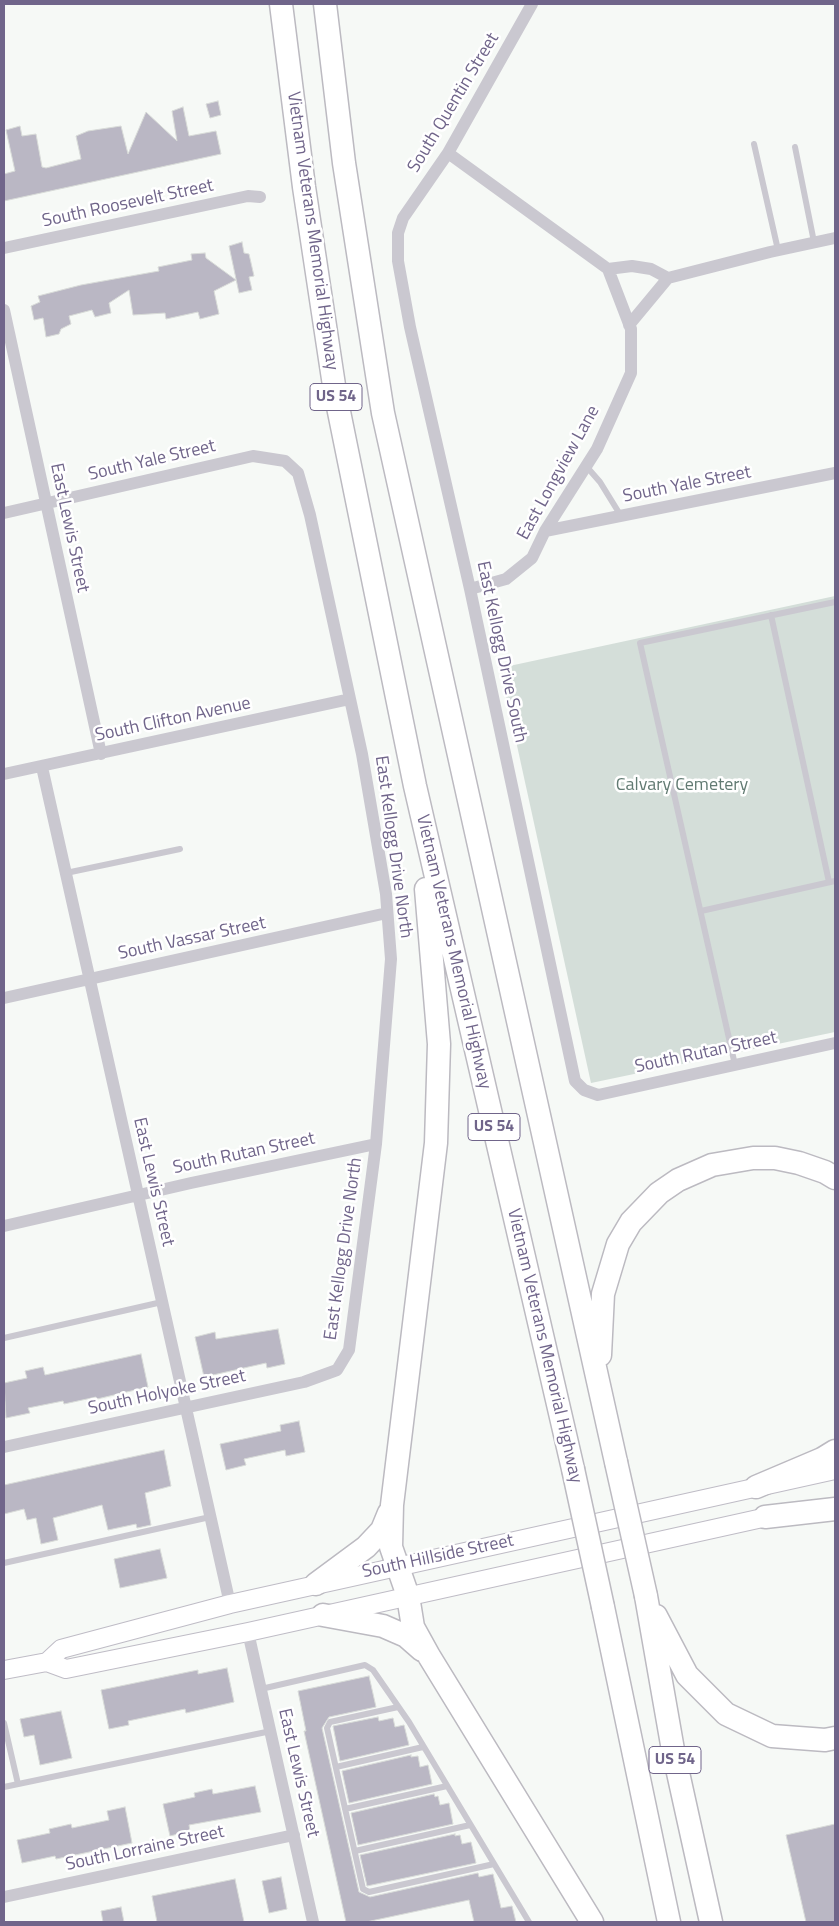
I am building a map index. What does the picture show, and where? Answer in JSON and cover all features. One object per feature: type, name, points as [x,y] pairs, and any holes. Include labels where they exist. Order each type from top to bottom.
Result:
[{"type":"highway","name":"Vietnam Veterans Memorial Highway","points":[[281,4],[304,187],[335,392],[415,786],[573,1469],[669,1922]]},
{"type":"highway","name":"US 54","points":[[325,4],[344,164],[383,413],[585,1330],[600,1384],[646,1596],[673,1750],[711,1922]]},
{"type":"highway","points":[[415,786],[432,941],[439,1044],[436,1143],[392,1505],[391,1547],[408,1596],[413,1627],[428,1656],[592,1922]]},
{"type":"highway","points":[[600,1384],[600,1320],[603,1294],[609,1270],[618,1244],[631,1222],[659,1193],[678,1180],[712,1165],[753,1158],[775,1158],[799,1163],[825,1172],[835,1178]]},
{"type":"highway","points":[[756,1487],[822,1459],[835,1451]]},
{"type":"highway","points":[[316,1584],[366,1547],[382,1530],[392,1505]]},
{"type":"highway","points":[[765,1517],[835,1509]]},
{"type":"highway","points":[[646,1596],[687,1675],[726,1714],[772,1736],[825,1740],[835,1738]]},
{"type":"highway","points":[[322,1615],[383,1626],[406,1636],[428,1656]]},
{"type":"main road","name":"South Hillside Street","points":[[47,1662],[61,1649],[230,1604],[835,1470]]},
{"type":"main road","name":"South Hillside Street","points":[[4,1670],[47,1662],[66,1669],[248,1632],[835,1502]]},
{"type":"street","name":"South Quentin Street","points":[[403,218],[448,153],[532,4]]},
{"type":"street","points":[[448,153],[608,269],[632,266],[651,269],[668,278]]},
{"type":"street","name":"South Roosevelt Street","points":[[4,248],[248,196],[260,197]]},
{"type":"street","name":"East Kellogg Drive South","points":[[403,218],[398,233],[398,261],[401,282],[470,589],[575,1081],[584,1090]]},
{"type":"street","points":[[629,325],[668,278],[778,250],[835,238]]},
{"type":"street","name":"East Longview Lane","points":[[470,589],[506,579],[532,558],[545,531],[597,449],[631,372],[629,325],[608,269]]},
{"type":"street","name":"East Lewis Street","points":[[4,310],[101,754]]},
{"type":"street","name":"South Yale Street","points":[[4,513],[253,456],[279,460]]},
{"type":"street","name":"East Kellogg Drive North","points":[[279,460],[285,461],[298,473],[310,515],[362,754],[387,913],[391,959],[376,1144],[349,1350],[337,1370]]},
{"type":"street","name":"South Yale Street","points":[[545,531],[835,473]]},
{"type":"street","name":"South Clifton Avenue","points":[[4,774],[350,699]]},
{"type":"street","name":"East Lewis Street","points":[[42,767],[230,1604]]},
{"type":"street","name":"South Vassar Street","points":[[4,998],[387,913]]},
{"type":"street","name":"South Rutan Street","points":[[584,1090],[598,1095],[835,1043]]},
{"type":"street","name":"South Rutan Street","points":[[4,1226],[376,1144]]},
{"type":"street","name":"South Holyoke Street","points":[[4,1447],[304,1382],[337,1370]]},
{"type":"street","name":"East Lewis Street","points":[[248,1632],[313,1922]]},
{"type":"street","name":"South Lorraine Street","points":[[4,1897],[294,1835]]},
{"type":"lane","points":[[754,144],[778,250]]},
{"type":"lane","points":[[795,147],[814,242]]},
{"type":"lane","points":[[586,466],[600,482],[621,516]]},
{"type":"lane","points":[[735,1065],[640,643],[835,602]]},
{"type":"lane","points":[[701,911],[832,882],[771,615]]},
{"type":"lane","points":[[66,873],[180,850]]},
{"type":"lane","points":[[4,1338],[162,1302]]},
{"type":"lane","points":[[4,1563],[210,1517]]},
{"type":"lane","points":[[261,1688],[365,1664],[373,1670],[423,1746],[529,1922]]},
{"type":"lane","points":[[398,1707],[330,1722],[327,1728],[363,1890],[369,1892],[494,1864]]},
{"type":"lane","points":[[4,1723],[18,1784]]},
{"type":"lane","points":[[4,1787],[271,1731]]},
{"type":"lane","points":[[336,1767],[423,1746]]},
{"type":"lane","points":[[345,1809],[447,1786]]},
{"type":"lane","points":[[355,1851],[470,1825]]},
{"type":"green space","name":"Calvary Cemetery","points":[[835,596],[835,1032],[591,1083],[500,668]]},
{"type":"building","points":[[218,101],[221,115],[210,118],[206,104]]},
{"type":"building","points":[[183,107],[189,136],[216,131],[221,154],[4,201],[4,174],[15,171],[6,130],[20,126],[22,136],[36,134],[42,167],[46,168],[81,159],[76,136],[88,131],[121,126],[128,154],[146,112],[177,141],[172,111]]},
{"type":"building","points":[[242,242],[244,253],[249,254],[254,276],[249,277],[252,290],[239,293],[229,246]]},
{"type":"building","points":[[205,253],[206,258],[236,280],[214,291],[219,314],[200,319],[198,312],[166,319],[165,313],[133,315],[129,290],[109,303],[111,313],[95,317],[92,310],[69,316],[71,324],[61,329],[59,334],[46,337],[43,318],[34,320],[31,306],[40,302],[38,296],[81,285],[159,271],[158,267],[192,260],[191,254]]},
{"type":"building","points":[[278,1329],[285,1364],[267,1368],[266,1363],[204,1377],[195,1337],[215,1332],[216,1339]]},
{"type":"building","points":[[141,1354],[148,1387],[97,1399],[96,1397],[64,1404],[63,1401],[28,1408],[30,1413],[6,1418],[4,1383],[27,1378],[25,1371],[43,1367],[45,1375]]},
{"type":"building","points":[[299,1421],[305,1452],[286,1456],[285,1450],[244,1459],[246,1465],[226,1470],[220,1444],[281,1431],[280,1425]]},
{"type":"building","points":[[164,1450],[171,1486],[145,1493],[151,1525],[137,1528],[136,1524],[108,1530],[102,1505],[53,1518],[58,1540],[41,1544],[36,1518],[27,1520],[24,1509],[4,1514],[4,1485]]},
{"type":"building","points":[[160,1549],[167,1578],[120,1588],[114,1559]]},
{"type":"building","points":[[227,1668],[234,1702],[186,1713],[185,1709],[128,1721],[129,1725],[109,1729],[101,1690],[198,1670],[198,1674]]},
{"type":"building","points":[[369,1676],[376,1707],[329,1717],[322,1728],[359,1892],[370,1897],[478,1873],[479,1877],[493,1874],[501,1908],[512,1906],[516,1922],[474,1922],[469,1900],[366,1922],[346,1922],[304,1731],[306,1731],[298,1691]]},
{"type":"building","points":[[61,1711],[72,1758],[40,1765],[34,1735],[24,1737],[20,1719]]},
{"type":"building","points":[[378,1717],[379,1721],[393,1718],[395,1727],[404,1725],[409,1745],[340,1761],[333,1726]]},
{"type":"building","points":[[411,1755],[411,1757],[418,1756],[420,1767],[428,1765],[432,1784],[349,1803],[342,1771]]},
{"type":"building","points":[[255,1786],[261,1812],[189,1825],[190,1831],[170,1836],[163,1804],[195,1797],[194,1793],[212,1789],[213,1794]]},
{"type":"building","points":[[434,1794],[435,1797],[438,1796],[440,1805],[449,1803],[453,1824],[358,1845],[351,1813]]},
{"type":"building","points":[[125,1807],[132,1843],[56,1859],[55,1856],[22,1863],[17,1840],[50,1833],[49,1829],[71,1824],[72,1828],[109,1820],[107,1811]]},
{"type":"building","points":[[835,1824],[835,1922],[806,1922],[786,1835]]},
{"type":"building","points":[[455,1834],[455,1836],[460,1835],[462,1844],[471,1842],[476,1863],[367,1886],[360,1855]]},
{"type":"building","points":[[281,1877],[287,1909],[269,1913],[262,1881]]},
{"type":"building","points":[[235,1879],[244,1922],[157,1922],[152,1896]]},
{"type":"building","points":[[121,1907],[124,1922],[103,1922],[101,1911]]}]
